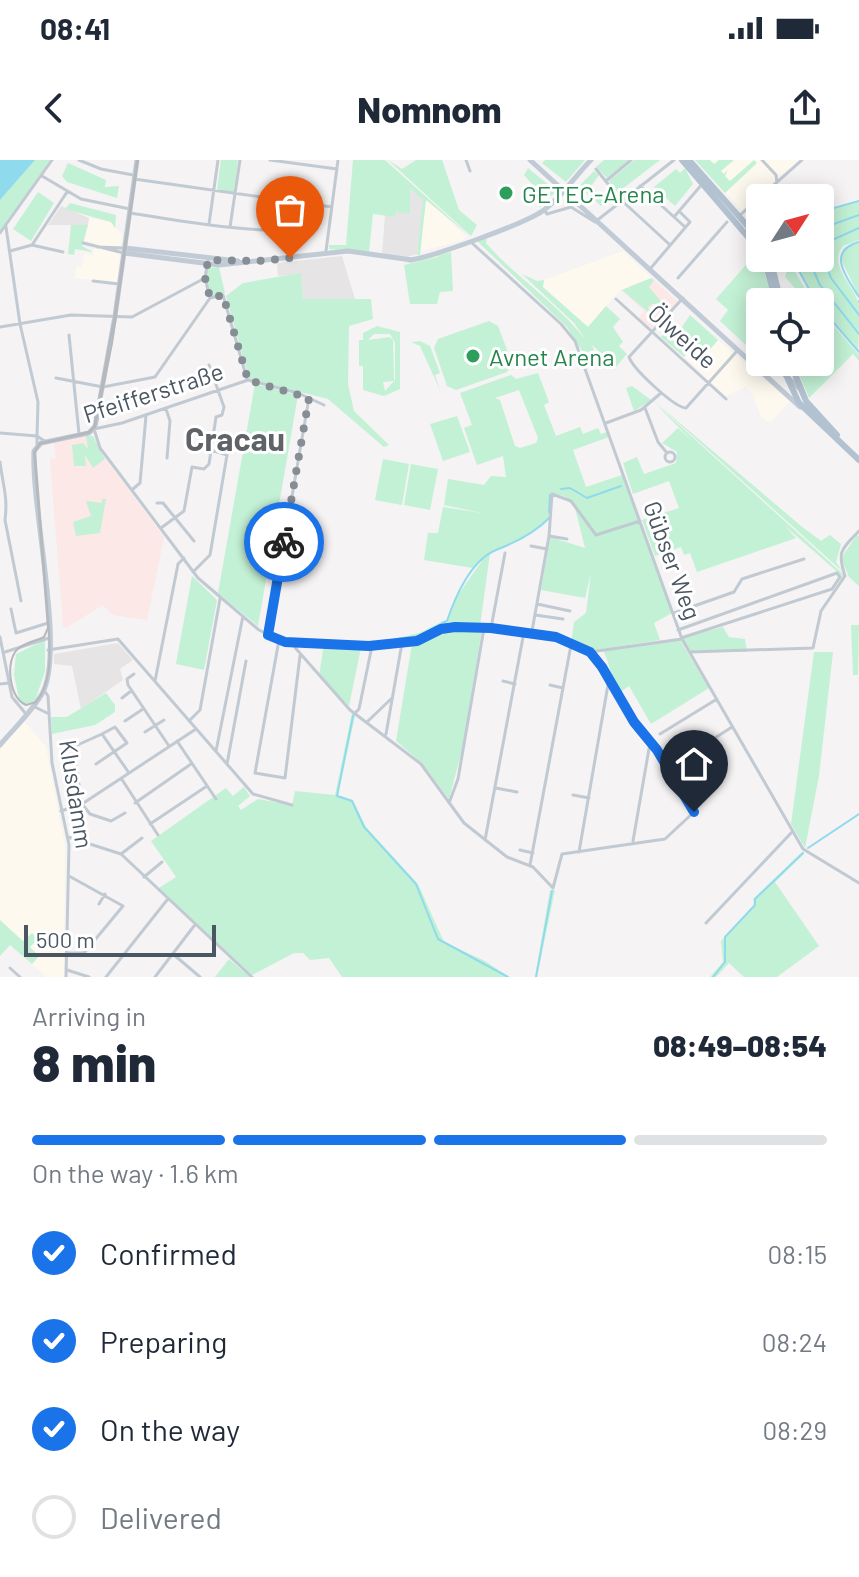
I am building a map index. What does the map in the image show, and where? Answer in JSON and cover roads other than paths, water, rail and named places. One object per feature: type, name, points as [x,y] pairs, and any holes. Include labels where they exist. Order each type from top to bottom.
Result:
[{"type":"main road","points":[[94,429],[115,316],[137,160]]},
{"type":"main road","points":[[530,160],[746,355]]},
{"type":"main road","points":[[682,160],[746,234]]},
{"type":"main road","points":[[689,160],[733,219],[746,229]]},
{"type":"main road","points":[[124,251],[207,262],[259,261],[338,252],[396,261],[412,260],[525,219],[543,209],[592,164]]},
{"type":"main road","points":[[771,376],[859,458]]},
{"type":"main road","points":[[785,376],[805,410]]},
{"type":"main road","points":[[786,376],[800,389]]},
{"type":"main road","points":[[795,376],[814,412],[859,458]]},
{"type":"main road","name":"Pfeifferstraße","points":[[37,445],[94,429]]},
{"type":"main road","points":[[2,740],[44,690],[49,638],[34,462],[37,445]]},
{"type":"street","points":[[0,233],[52,160]]},
{"type":"street","points":[[79,160],[135,177],[332,207]]},
{"type":"street","points":[[209,224],[218,160]]},
{"type":"street","points":[[230,227],[240,160]]},
{"type":"street","points":[[270,160],[337,169]]},
{"type":"street","points":[[327,253],[338,160]]},
{"type":"street","points":[[466,160],[470,171]]},
{"type":"street","points":[[606,181],[631,160]]},
{"type":"street","points":[[543,209],[547,214],[571,207],[591,221],[597,220],[619,198],[674,160]]},
{"type":"street","points":[[764,160],[777,182]]},
{"type":"street","points":[[670,287],[733,219],[802,160]]},
{"type":"street","points":[[592,164],[619,198],[670,245]]},
{"type":"street","points":[[42,176],[67,192],[92,202],[130,211],[230,227],[294,229],[300,225]]},
{"type":"street","points":[[674,217],[703,183]]},
{"type":"street","points":[[640,186],[686,227]]},
{"type":"street","points":[[32,245],[67,192]]},
{"type":"street","points":[[650,269],[690,222],[679,211]]},
{"type":"street","points":[[6,227],[20,324],[38,402],[37,445]]},
{"type":"street","name":"Gübser Weg","points":[[469,241],[572,336],[682,638],[807,854],[857,882]]},
{"type":"street","points":[[83,243],[124,251]]},
{"type":"street","points":[[10,251],[32,245],[63,252]]},
{"type":"street","points":[[207,262],[205,278],[210,298]]},
{"type":"street","points":[[0,327],[71,315],[133,317],[205,278]]},
{"type":"street","points":[[93,281],[119,284]]},
{"type":"street","points":[[56,378],[103,387],[149,380],[159,374],[210,298],[223,295],[248,380]]},
{"type":"street","points":[[683,298],[631,354],[630,362],[661,393],[685,409],[739,349]]},
{"type":"street","name":"Ölweide","points":[[616,299],[726,399]]},
{"type":"street","points":[[69,335],[79,435]]},
{"type":"street","points":[[161,528],[184,511],[190,469],[207,468],[216,417],[222,415],[224,407],[210,368],[197,375]]},
{"type":"street","name":"Pfeifferstraße","points":[[94,429],[146,416],[248,380],[324,405]]},
{"type":"street","points":[[606,423],[645,408],[661,393]]},
{"type":"street","points":[[268,635],[309,398]]},
{"type":"street","points":[[645,408],[658,442],[667,453]]},
{"type":"street","points":[[166,409],[170,421],[167,458]]},
{"type":"street","points":[[133,490],[140,483],[146,416]]},
{"type":"street","points":[[94,429],[100,448],[193,572],[268,635],[291,643],[372,646],[422,640],[445,628],[491,628],[532,633],[556,637],[590,652],[682,638],[834,590],[845,576],[840,555],[859,531]]},
{"type":"street","points":[[0,433],[37,436],[46,442]]},
{"type":"street","points":[[193,572],[210,555],[227,455],[211,450]]},
{"type":"street","points":[[0,462],[8,510],[2,513],[21,601]]},
{"type":"street","points":[[532,633],[549,536],[552,494],[571,501],[596,535],[640,521]]},
{"type":"street","points":[[157,503],[163,503],[194,541]]},
{"type":"street","points":[[549,536],[567,539]]},
{"type":"street","points":[[531,546],[547,549]]},
{"type":"street","points":[[491,628],[505,553]]},
{"type":"street","points":[[155,681],[178,564],[184,558]]},
{"type":"street","points":[[672,613],[734,592],[742,579],[804,559]]},
{"type":"street","points":[[678,630],[837,573],[840,577],[820,613],[813,648],[690,652]]},
{"type":"street","points":[[189,721],[200,710],[221,597]]},
{"type":"street","points":[[537,604],[570,611]]},
{"type":"street","points":[[11,609],[16,633],[48,623]]},
{"type":"street","points":[[535,615],[563,619]]},
{"type":"street","points":[[216,751],[243,616]]},
{"type":"street","points":[[449,803],[458,779],[484,628]]},
{"type":"street","points":[[484,841],[524,632]]},
{"type":"street","points":[[1,638],[14,701],[26,714]]},
{"type":"street","points":[[5,652],[49,638]]},
{"type":"street","points":[[48,650],[119,640],[253,794],[292,805]]},
{"type":"street","points":[[279,640],[255,773],[285,778],[300,656]]},
{"type":"street","points":[[291,643],[354,714],[368,721],[421,764],[449,803],[484,841],[511,860],[530,865],[553,888],[560,855],[670,837],[694,812],[676,778],[590,652]]},
{"type":"street","points":[[386,735],[402,643]]},
{"type":"street","points":[[530,865],[571,645]]},
{"type":"street","points":[[354,714],[359,709],[372,646]]},
{"type":"street","points":[[227,764],[246,661]]},
{"type":"street","points":[[134,674],[126,682],[169,746]]},
{"type":"street","points":[[579,853],[609,679]]},
{"type":"street","points":[[503,681],[515,684]]},
{"type":"street","points":[[0,684],[9,683]]},
{"type":"street","points":[[550,685],[563,688]]},
{"type":"street","name":"Klusdamm","points":[[44,690],[47,694],[50,755],[68,837],[66,977]]},
{"type":"street","points":[[122,698],[131,691]]},
{"type":"street","points":[[368,721],[393,697]]},
{"type":"street","points":[[660,734],[717,699]]},
{"type":"street","name":"Klusdamm","points":[[34,704],[48,713]]},
{"type":"street","points":[[125,721],[143,709]]},
{"type":"street","points":[[145,732],[164,720]]},
{"type":"street","points":[[96,764],[127,743],[115,727],[73,747],[82,804],[90,814],[110,821],[125,813]]},
{"type":"street","points":[[682,759],[732,727]]},
{"type":"street","points":[[61,811],[82,804],[196,729]]},
{"type":"street","points":[[102,734],[129,773]]},
{"type":"street","points":[[177,741],[216,799]]},
{"type":"street","points":[[633,842],[650,743]]},
{"type":"street","points":[[135,803],[192,764]]},
{"type":"street","points":[[121,778],[158,835]]},
{"type":"street","points":[[150,824],[207,786]]},
{"type":"street","points":[[496,788],[517,792]]},
{"type":"street","points":[[573,795],[589,798]]},
{"type":"street","points":[[706,923],[792,832]]},
{"type":"street","points":[[68,837],[121,854],[252,977]]},
{"type":"street","points":[[121,854],[142,838]]},
{"type":"street","points":[[520,850],[533,853]]},
{"type":"street","points":[[144,877],[162,862]]},
{"type":"street","points":[[68,953],[84,952],[122,908],[105,894],[69,876]]},
{"type":"street","points":[[857,882],[859,876]]},
{"type":"street","points":[[99,904],[105,894]]},
{"type":"street","points":[[106,977],[167,900]]},
{"type":"street","points":[[155,977],[195,926]]},
{"type":"street","points":[[173,954],[198,976]]},
{"type":"street","points":[[10,968],[20,977]]},
{"type":"street","points":[[67,970],[89,977]]},
{"type":"water","points":[[0,160],[35,160],[0,200]]},
{"type":"waterway","points":[[834,208],[859,201]]},
{"type":"waterway","points":[[834,224],[859,215]]},
{"type":"waterway","points":[[859,228],[828,242],[823,257],[831,278],[859,315]]},
{"type":"waterway","points":[[859,242],[849,246],[841,258],[845,273],[859,297]]},
{"type":"waterway","points":[[800,272],[808,288]]},
{"type":"waterway","points":[[814,272],[820,285],[859,334]]},
{"type":"waterway","points":[[834,323],[859,352]]},
{"type":"waterway","points":[[561,489],[570,488],[587,498],[621,486]]},
{"type":"waterway","points":[[549,512],[550,495]]},
{"type":"waterway","points":[[396,639],[419,636],[447,621],[459,591],[479,562],[549,518]]},
{"type":"waterway","points":[[353,716],[337,796],[352,801],[364,827],[416,884],[438,939],[508,977]]},
{"type":"waterway","points":[[808,848],[859,814]]},
{"type":"waterway","points":[[713,977],[725,962],[725,937],[755,905],[755,899],[803,853]]},
{"type":"waterway","points":[[536,977],[552,891]]},
{"type":"tram line","points":[[137,160],[114,319],[94,426],[88,432],[40,443],[34,452],[48,628],[44,637],[21,647],[12,658],[10,674],[13,689],[26,705],[36,702],[41,694],[50,659],[49,632],[35,452],[40,444],[89,433],[95,427],[112,343],[138,160]]},
{"type":"place","name":"GETEC-Arena","points":[[506,193]]},
{"type":"place","name":"Avnet Arena","points":[[473,356]]},
{"type":"district","name":"Cracau","points":[[235,438]]}]
